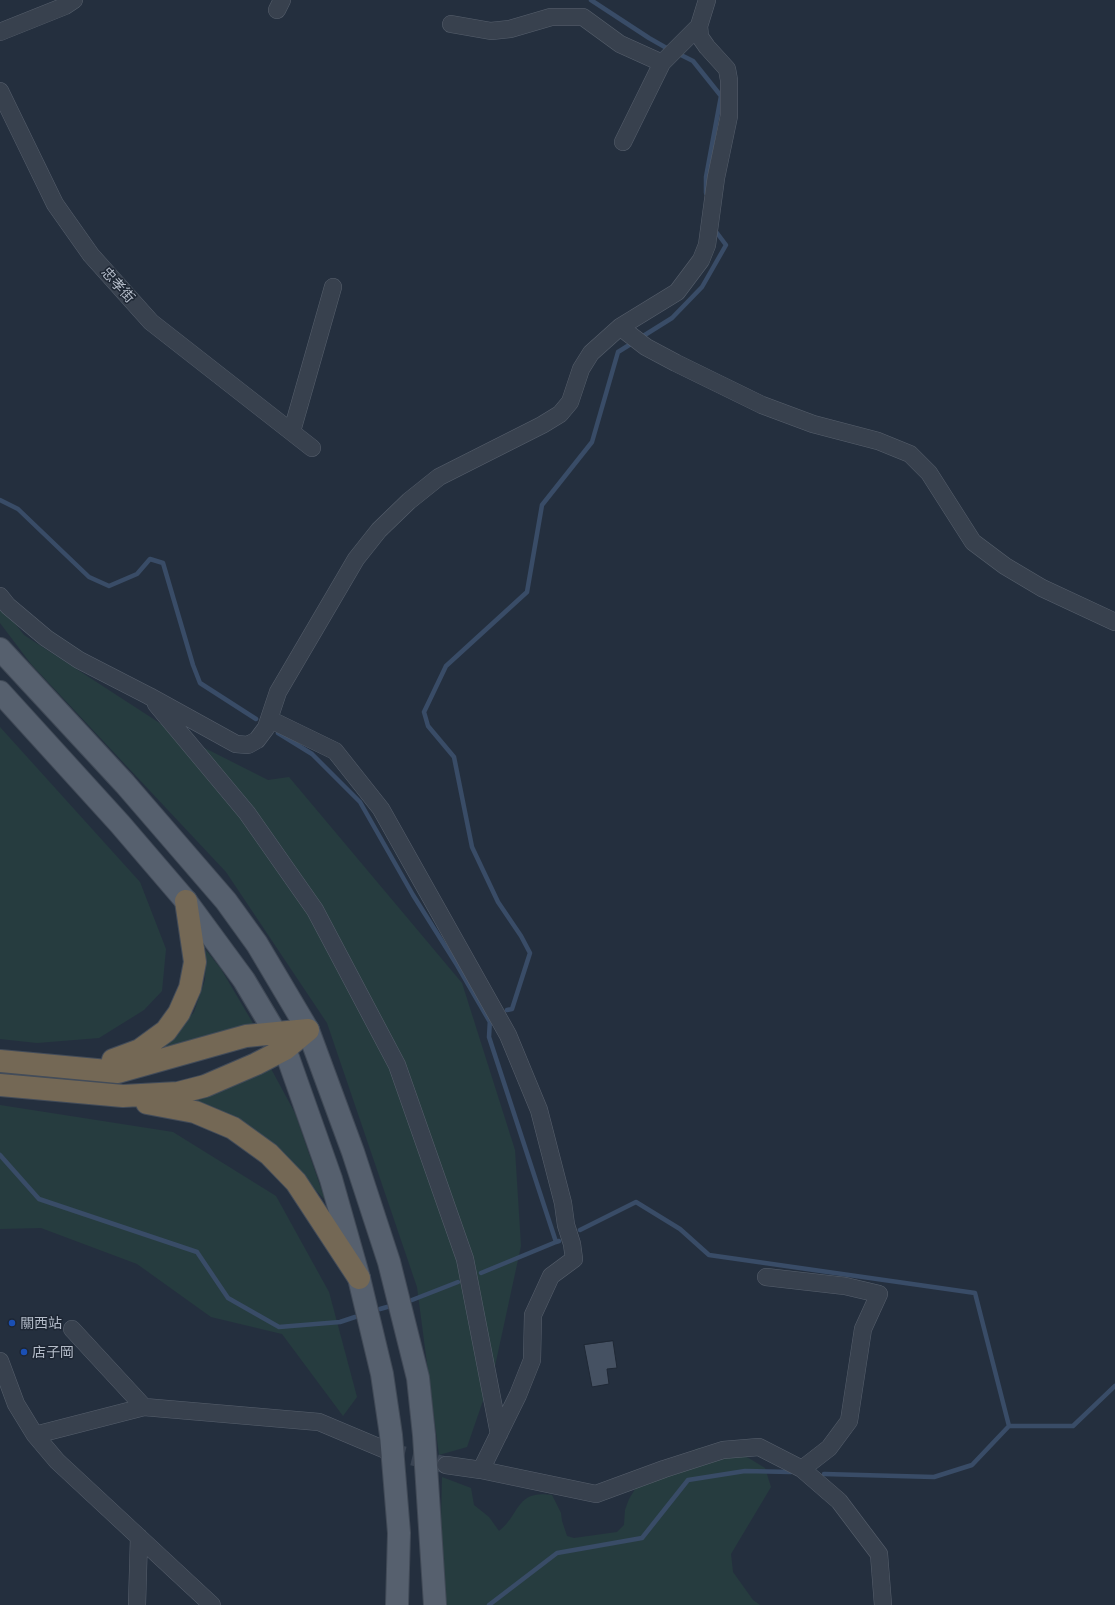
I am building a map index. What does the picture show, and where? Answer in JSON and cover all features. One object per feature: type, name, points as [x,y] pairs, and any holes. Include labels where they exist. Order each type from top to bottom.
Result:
[{"type":"highway","points":[[83,1070],[140,1050],[166,1031],[179,1013],[190,988],[195,962],[186,901]]},
{"type":"highway","points":[[0,1086],[123,1096],[178,1093],[205,1086],[256,1064],[280,1041],[308,1030]]},
{"type":"highway","points":[[0,1061],[83,1070],[118,1072],[246,1036],[280,1041]]},
{"type":"highway","points":[[123,1096],[146,1103],[195,1112],[233,1128],[269,1154],[296,1182],[359,1278]]},
{"type":"main road","points":[[0,649],[120,779],[226,901],[257,944],[308,1030],[352,1152],[389,1262],[418,1378],[424,1435],[435,1605]]},
{"type":"main road","points":[[0,692],[120,824],[186,901],[244,980],[280,1041],[331,1179],[359,1278],[382,1374],[391,1435],[399,1532],[397,1605]]},
{"type":"street","points":[[0,32],[52,11],[74,0]]},
{"type":"street","points":[[0,596],[8,606],[46,638],[79,660],[149,696],[236,744],[248,745],[257,740],[266,728],[278,692],[356,559],[379,530],[409,501],[439,477],[542,425],[560,414],[570,402],[582,369],[590,354],[677,292],[701,260],[707,245],[711,227],[716,178],[729,116],[729,80],[727,69],[700,37],[699,26],[707,0]]},
{"type":"street","points":[[451,24],[491,31],[510,29],[552,17],[583,17],[620,44],[662,63]]},
{"type":"street","points":[[623,142],[662,63],[699,26]]},
{"type":"street","name":"忠孝街","points":[[0,91],[55,204],[91,255],[151,322],[312,448]]},
{"type":"street","points":[[292,432],[333,287]]},
{"type":"street","points":[[624,330],[646,347],[676,364],[762,405],[813,424],[878,441],[910,454],[928,474],[973,542],[1005,566],[1042,588],[1115,622]]},
{"type":"street","points":[[149,696],[246,813],[315,910],[397,1065],[465,1259],[499,1434]]},
{"type":"street","points":[[269,719],[334,751],[381,808],[508,1035],[539,1110],[564,1203],[566,1225],[572,1244],[574,1259],[551,1276],[533,1315],[532,1360],[518,1395],[481,1470]]},
{"type":"street","points":[[766,1277],[845,1286],[879,1294],[863,1329],[849,1421],[829,1448],[802,1469]]},
{"type":"street","points":[[72,1329],[144,1407]]},
{"type":"street","points":[[0,1361],[16,1404],[35,1435],[57,1461],[212,1605]]},
{"type":"street","points":[[35,1435],[144,1407],[319,1422],[388,1451]]},
{"type":"street","points":[[446,1465],[481,1470],[596,1494],[722,1450],[759,1447],[802,1469],[839,1501],[879,1554],[883,1605]]},
{"type":"street","points":[[137,1605],[140,1537]]},
{"type":"green space","points":[[0,604],[24,635],[175,733],[268,780],[289,777],[462,983],[515,1150],[521,1246],[495,1366],[467,1447],[439,1455],[417,1287],[327,1023],[226,872],[31,664],[0,623]]},
{"type":"green space","points":[[0,727],[140,882],[166,949],[162,991],[144,1010],[99,1038],[37,1043],[0,1039]]},
{"type":"green space","points":[[206,950],[221,969],[254,1025],[134,1062],[167,1042],[194,1012],[205,980]]},
{"type":"green space","points":[[269,1065],[295,1113],[325,1200],[306,1180],[240,1121],[213,1107],[192,1099]]},
{"type":"green space","points":[[0,1105],[173,1132],[276,1196],[329,1292],[357,1397],[343,1416],[282,1334],[211,1317],[137,1264],[41,1228],[0,1229]]},
{"type":"green space","points":[[729,1446],[765,1468],[771,1487],[731,1554],[733,1572],[753,1600],[760,1605],[439,1605],[442,1477],[471,1488],[474,1505],[489,1517],[499,1531],[525,1500],[531,1496],[540,1494],[552,1495],[561,1513],[567,1536],[574,1538],[617,1532],[624,1525],[625,1510],[629,1499],[637,1486],[645,1478],[698,1448]]},
{"type":"building","points":[[613,1341],[617,1368],[607,1369],[609,1384],[592,1387],[584,1345]]},
{"type":"waterway","points":[[591,0],[670,50]]},
{"type":"waterway","points":[[677,53],[693,61],[721,96],[706,177],[706,193]]},
{"type":"waterway","points":[[640,338],[672,318],[702,287],[726,245],[714,229]]},
{"type":"waterway","points":[[507,1010],[512,1009],[530,953],[521,936],[498,902],[472,847],[454,757],[428,726],[424,712],[446,666],[527,592],[542,505],[592,442],[618,352],[634,342]]},
{"type":"waterway","points":[[0,500],[18,509],[89,577],[109,586],[137,574],[150,559],[163,563],[193,665],[200,683],[256,719]]},
{"type":"waterway","points":[[278,733],[312,754],[360,802],[413,895],[457,965],[490,1022]]},
{"type":"waterway","points":[[490,1019],[489,1037],[556,1242],[559,1241]]},
{"type":"waterway","points":[[0,1155],[39,1199],[197,1252],[228,1298],[279,1327],[340,1322],[355,1317]]},
{"type":"waterway","points":[[580,1230],[636,1202],[680,1229],[709,1255],[975,1293],[1009,1426],[1073,1426],[1115,1386]]},
{"type":"waterway","points":[[481,1273],[556,1242]]},
{"type":"waterway","points":[[412,1300],[458,1282]]},
{"type":"waterway","points":[[380,1309],[387,1307]]},
{"type":"waterway","points":[[824,1474],[934,1477],[972,1465],[1009,1426]]},
{"type":"waterway","points":[[489,1605],[557,1553],[642,1538],[688,1480],[745,1471],[791,1472]]},
{"type":"tunnel","points":[[388,1451],[446,1465]]},
{"type":"place","name":"關西站","points":[[12,1323]]},
{"type":"place","name":"店子岡","points":[[24,1352]]}]
